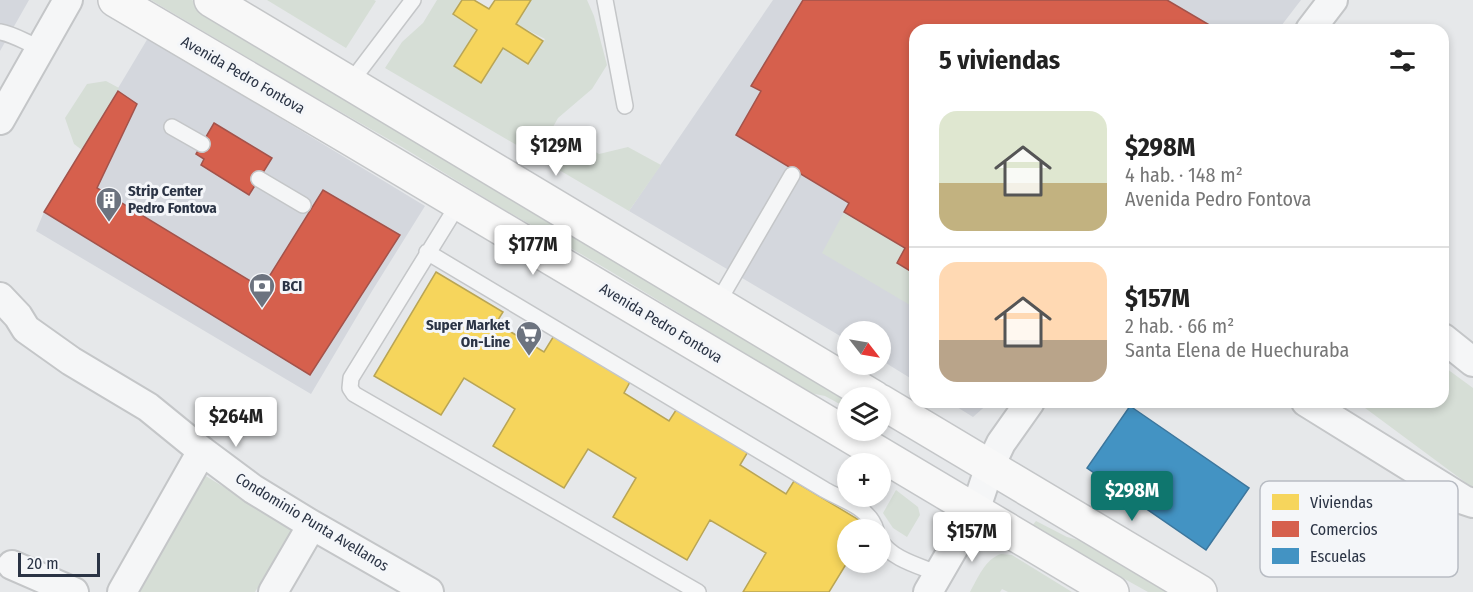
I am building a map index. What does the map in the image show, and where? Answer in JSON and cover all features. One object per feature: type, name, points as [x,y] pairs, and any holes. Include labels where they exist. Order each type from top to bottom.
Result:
[{"type":"street","points":[[0,120],[68,0]]},
{"type":"street","name":"Avenida Pedro Fontova","points":[[115,0],[1112,592]]},
{"type":"street","points":[[211,0],[856,387]]},
{"type":"street","points":[[1315,24],[1333,0]]},
{"type":"street","name":"Condominio Punta Avellanos","points":[[0,297],[18,316],[13,326],[148,407],[253,489],[429,592]]},
{"type":"street","points":[[1449,343],[1473,362]]},
{"type":"street","points":[[891,408],[1200,592]]},
{"type":"street","points":[[934,583],[975,511],[990,466],[1001,443],[1026,408]]},
{"type":"street","points":[[1316,408],[1433,481]]},
{"type":"street","points":[[122,592],[202,451]]},
{"type":"street","points":[[1458,496],[1473,503]]},
{"type":"street","points":[[273,592],[312,525]]},
{"type":"street","points":[[12,565],[74,592]]},
{"type":"lane","points":[[350,83],[413,0]]},
{"type":"lane","points":[[605,0],[625,106]]},
{"type":"lane","points":[[0,32],[10,33],[40,48]]},
{"type":"lane","points":[[172,127],[202,144]]},
{"type":"lane","points":[[717,303],[792,175]]},
{"type":"lane","points":[[259,179],[303,205]]},
{"type":"lane","points":[[459,203],[351,378],[350,388],[354,394],[698,592]]},
{"type":"lane","points":[[427,252],[815,484],[866,512],[871,519]]},
{"type":"lane","points":[[891,552],[934,583]]},
{"type":"shaded area","points":[[0,0],[29,0],[0,51]]},
{"type":"shaded area","points":[[151,0],[192,0],[837,391],[837,403],[825,396],[810,393],[610,271]]},
{"type":"shaded area","points":[[267,0],[374,0],[376,1],[346,48]]},
{"type":"shaded area","points":[[437,0],[462,0],[453,15],[477,30],[454,65],[481,83],[503,48],[528,64],[545,39],[516,24],[531,0],[587,0],[594,16],[607,65],[592,89],[558,118],[553,127],[599,154],[628,147],[661,165],[629,211],[385,68],[402,42],[423,23]]},
{"type":"shaded area","points":[[773,0],[1301,0],[1283,24],[909,24],[909,377],[891,366],[891,321],[837,321],[837,334],[629,211]]},
{"type":"shaded area","points":[[148,38],[425,206],[311,394],[36,231],[44,212]]},
{"type":"shaded area","points":[[106,81],[119,88],[82,150],[74,144],[65,118],[87,84]]},
{"type":"shaded area","points":[[844,212],[905,248],[897,263],[909,270],[909,304],[822,253]]},
{"type":"shaded area","points":[[1449,370],[1473,388],[1473,488],[1365,408],[1449,408]]},
{"type":"shaded area","points":[[959,408],[983,408],[973,417]]},
{"type":"shaded area","points":[[204,475],[293,529],[255,592],[140,592]]},
{"type":"shaded area","points":[[896,490],[918,507],[920,515],[907,537],[893,528],[891,519],[887,519],[883,513],[886,507],[891,507],[891,499]]},
{"type":"shaded area","points":[[1036,521],[1067,537],[1097,545],[1175,592],[1148,592],[1031,527]]},
{"type":"shaded area","points":[[1012,555],[1072,592],[1008,592],[1002,589],[1000,592],[970,592],[986,565],[995,556]]},
{"type":"building: Viviendas","points":[[462,0],[474,0],[489,9],[495,0],[531,0],[516,24],[543,41],[528,64],[503,48],[481,83],[454,66],[477,30],[453,14]]},
{"type":"building: Viviendas","points":[[436,272],[503,312],[496,323],[544,352],[555,334],[631,380],[624,393],[669,421],[678,407],[749,450],[740,465],[786,494],[794,481],[857,519],[837,519],[837,573],[841,573],[829,592],[743,592],[766,553],[710,520],[687,560],[613,517],[636,478],[588,449],[564,488],[493,446],[515,409],[464,378],[441,415],[374,376]]},
{"type":"building: Comercios","points":[[803,0],[1167,0],[1208,24],[909,24],[909,270],[897,263],[905,248],[844,212],[849,203],[736,135],[761,91],[751,86]]},
{"type":"building: Comercios","name":"Strip Center Pedro Fontova","points":[[118,91],[137,104],[97,188],[262,288],[323,190],[400,235],[310,375],[44,212]]},
{"type":"building: Comercios","points":[[214,123],[272,158],[249,195],[201,165],[204,159],[196,154]]},
{"type":"building: Escuelas","points":[[1129,408],[1133,408],[1249,488],[1206,550],[1087,468]]},
{"type":"place","name":"Strip Center Pedro Fontova","points":[[109,223]]},
{"type":"place","name":"BCI","points":[[262,309]]},
{"type":"place","name":"Super Market On-Line","points":[[529,357]]}]
